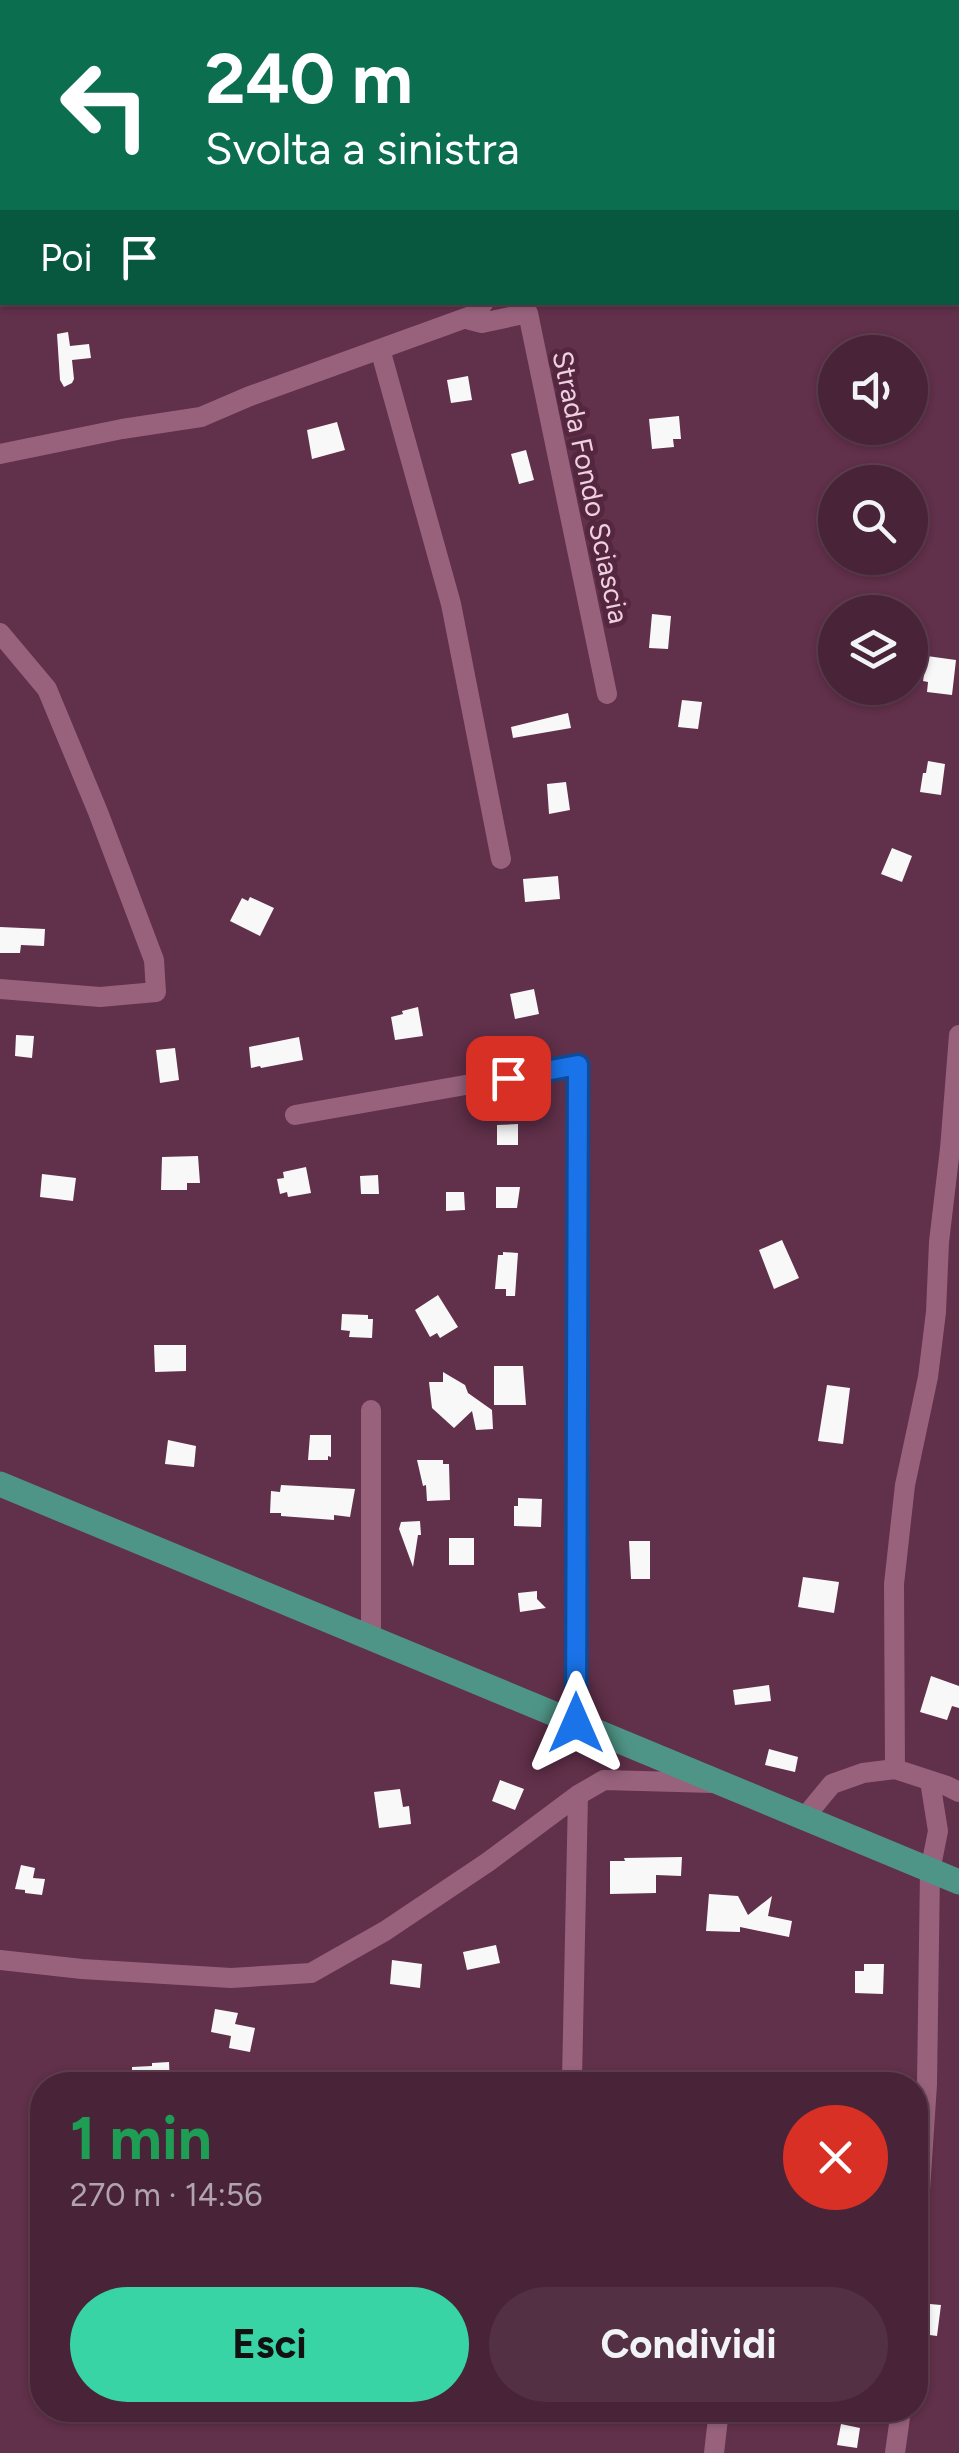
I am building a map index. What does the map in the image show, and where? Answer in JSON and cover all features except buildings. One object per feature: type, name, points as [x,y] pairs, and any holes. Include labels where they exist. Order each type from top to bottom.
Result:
[{"type":"main road","points":[[0,1484],[959,1882]]},
{"type":"street","points":[[0,454],[122,428],[201,417],[479,309]]},
{"type":"street","name":"Strada Fondo Sciascia","points":[[479,309],[470,320],[482,323],[528,312],[607,694]]},
{"type":"street","points":[[380,350],[451,604],[500,860]]},
{"type":"street","points":[[0,633],[46,689],[154,960],[156,992],[100,997],[0,989]]},
{"type":"street","points":[[894,1770],[894,1584],[905,1484],[928,1377],[936,1312],[959,1035]]},
{"type":"street","points":[[296,1116],[578,1065],[576,1723]]},
{"type":"street","points":[[370,1410],[371,1638]]},
{"type":"street","points":[[804,1818],[832,1784],[863,1774],[894,1770],[959,1792]]},
{"type":"street","points":[[0,1960],[82,1970],[231,1978],[311,1974],[414,1911],[604,1780],[719,1783]]},
{"type":"street","points":[[927,2072],[930,1870],[938,1831],[930,1781]]},
{"type":"street","points":[[572,2072],[578,1795]]},
{"type":"street","points":[[714,2453],[718,2422]]},
{"type":"street","points":[[895,2453],[899,2422]]},
{"type":"route","points":[[508,1078],[578,1065],[576,1723]]}]
